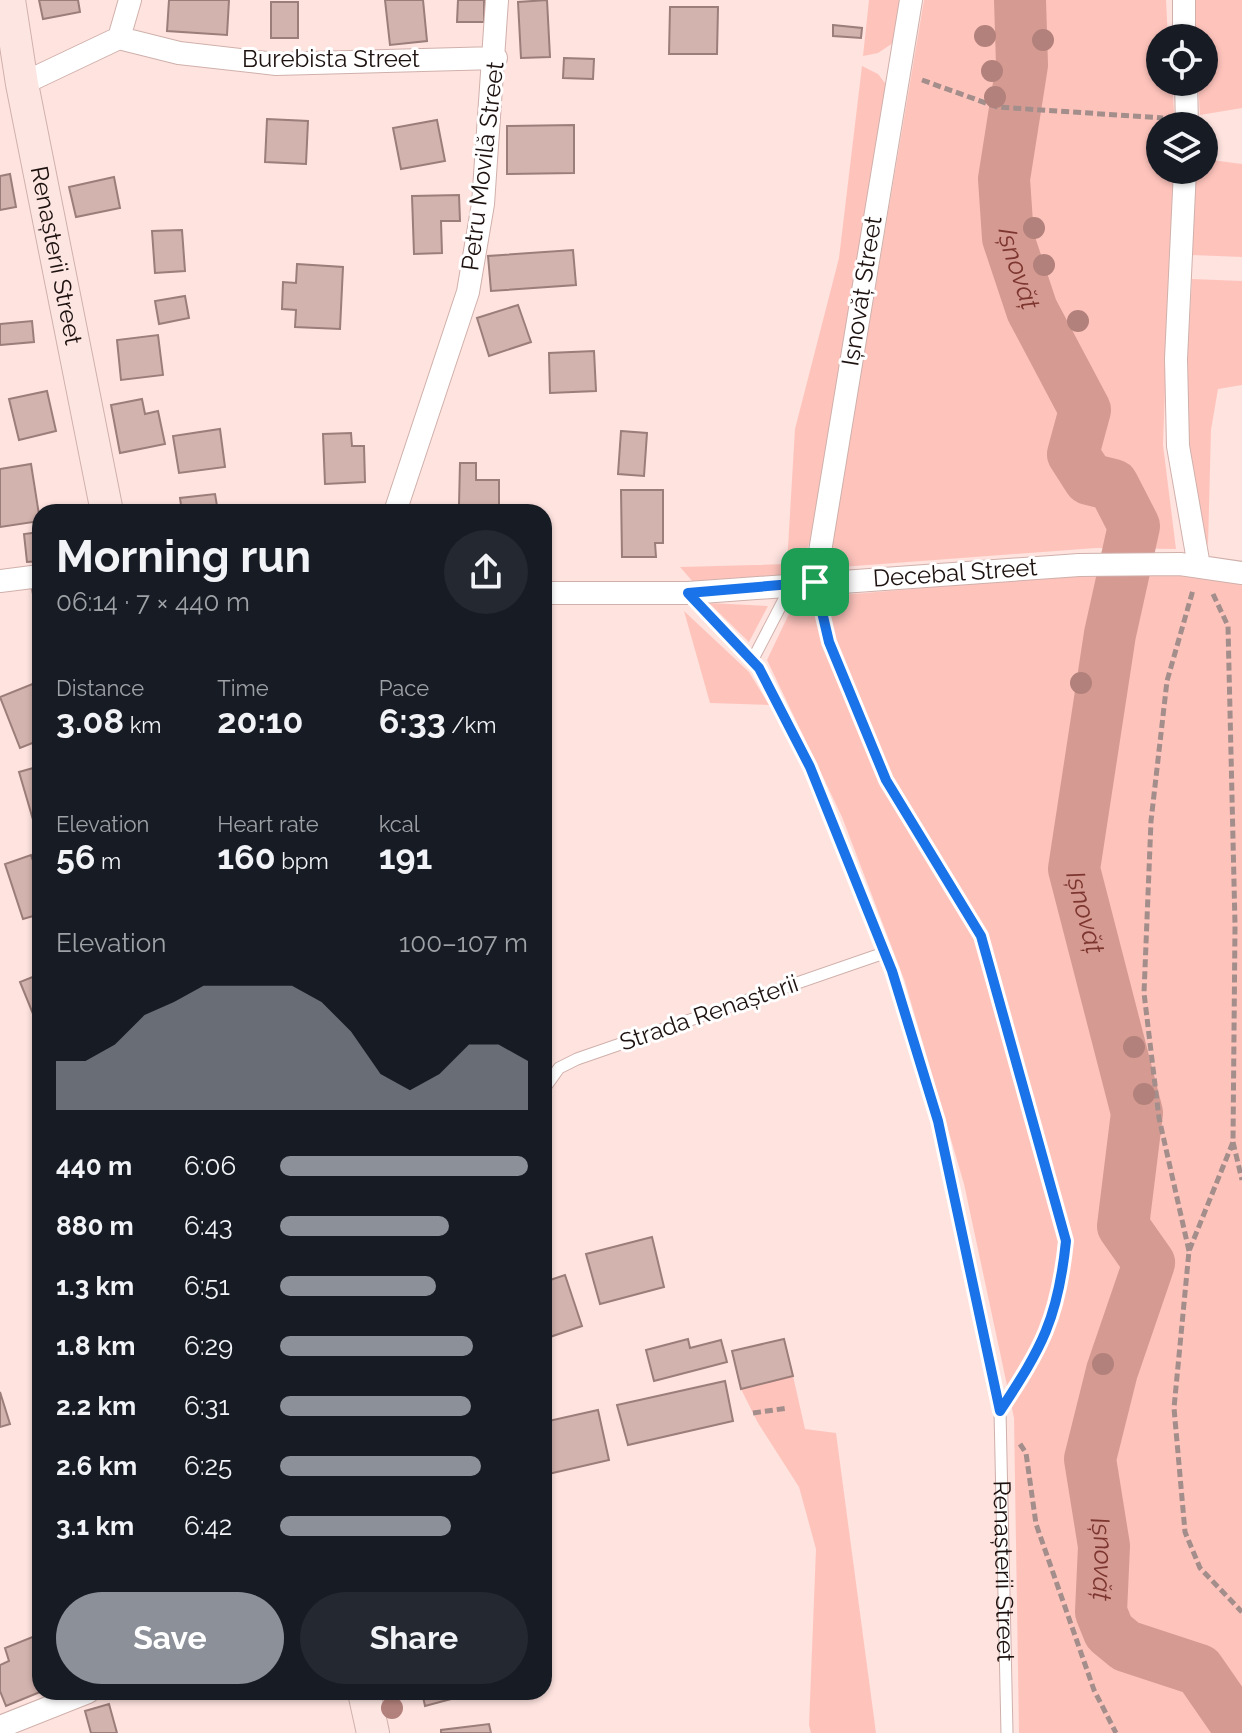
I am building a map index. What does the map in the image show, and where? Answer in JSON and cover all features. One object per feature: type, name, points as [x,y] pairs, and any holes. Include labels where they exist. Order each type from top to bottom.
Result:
[{"type":"main road","name":"Renașterii Street","points":[[9,0],[22,84],[105,504]]},
{"type":"main road","points":[[366,1700],[373,1733]]},
{"type":"street","points":[[22,84],[119,38],[130,0]]},
{"type":"street","name":"Petru Movilă Street","points":[[398,504],[468,292],[483,204],[496,58],[497,0]]},
{"type":"street","name":"Ișnovăț Street","points":[[815,582],[911,0]]},
{"type":"street","points":[[1184,0],[1184,24]]},
{"type":"street","name":"Burebista Street","points":[[119,38],[179,53],[276,64],[496,58]]},
{"type":"street","points":[[1184,184],[1176,359],[1178,446],[1190,565],[1242,573]]},
{"type":"street","name":"Decebal Street","points":[[552,593],[688,593],[1079,565],[1190,565]]},
{"type":"street","points":[[0,581],[32,577]]},
{"type":"street","points":[[0,1727],[68,1700]]},
{"type":"lane","points":[[752,661],[792,584]]},
{"type":"lane","name":"Renașterii Street","points":[[688,593],[752,661],[810,767],[884,953],[938,1121],[1000,1411],[1007,1733]]},
{"type":"lane","name":"Strada Renașterii","points":[[552,1078],[559,1068],[577,1059],[884,953]]},
{"type":"path","points":[[898,72],[997,107],[1146,119]]},
{"type":"path","points":[[1190,565],[1228,626],[1235,925],[1233,1142],[1242,1180]]},
{"type":"path","points":[[1189,1251],[1159,1118],[1144,993],[1144,910],[1167,681],[1190,565]]},
{"type":"path","points":[[815,582],[829,642],[886,780],[981,936],[1066,1241],[1061,1291],[1041,1348],[1000,1411],[1026,1453],[1036,1524],[1094,1690],[1116,1733]]},
{"type":"path","points":[[1233,1142],[1189,1251],[1174,1408],[1185,1532],[1200,1568],[1242,1612]]},
{"type":"path","points":[[753,1413],[788,1408]]},
{"type":"shaded area","points":[[869,0],[901,0],[893,43],[878,53],[863,56]]},
{"type":"shaded area","points":[[924,0],[1166,0],[1167,24],[1146,24],[1146,96],[1173,96],[1174,112],[1146,112],[1146,184],[1172,184],[1163,445],[1176,549],[1096,548],[828,568]]},
{"type":"shaded area","points":[[1193,0],[1242,0],[1242,108],[1200,112],[1199,96],[1218,96],[1218,24],[1194,24]]},
{"type":"shaded area","points":[[862,66],[878,74],[888,87],[820,508],[811,538],[796,567],[784,575],[755,582],[694,583],[680,567],[787,564],[795,429],[839,258]]},
{"type":"shaded area","points":[[1218,161],[1242,164],[1242,257],[1191,255],[1192,184],[1218,184]]},
{"type":"shaded area","points":[[1192,279],[1242,281],[1242,385],[1218,389],[1211,430],[1208,546],[1192,481],[1185,393]]},
{"type":"shaded area","points":[[1071,575],[1174,575],[1242,582],[1242,1733],[1019,1733],[1014,1418],[964,1184],[905,982],[842,817],[767,660],[796,599]]},
{"type":"shaded area","points":[[709,603],[768,606],[749,642]]},
{"type":"shaded area","points":[[684,611],[749,672],[769,705],[710,703]]},
{"type":"shaded area","points":[[793,1376],[805,1429],[836,1433],[876,1733],[811,1733],[809,1725],[816,1549],[799,1487],[758,1423],[741,1389]]},
{"type":"building","points":[[39,0],[78,0],[80,12],[43,19]]},
{"type":"building","points":[[169,0],[229,0],[227,35],[167,31]]},
{"type":"building","points":[[385,0],[423,0],[427,41],[390,45]]},
{"type":"building","points":[[458,0],[484,0],[484,22],[457,22]]},
{"type":"building","points":[[547,0],[550,57],[521,58],[518,2]]},
{"type":"building","points":[[271,2],[298,2],[298,38],[271,38]]},
{"type":"building","points":[[670,7],[718,7],[717,54],[669,54]]},
{"type":"building","points":[[833,25],[862,28],[861,38],[833,36]]},
{"type":"building","points":[[564,58],[594,59],[593,79],[563,78]]},
{"type":"building","points":[[267,119],[308,121],[306,164],[265,162]]},
{"type":"building","points":[[437,120],[445,161],[401,169],[393,128]]},
{"type":"building","points":[[574,125],[574,173],[507,174],[507,126]]},
{"type":"building","points":[[10,174],[16,207],[0,210],[0,176]]},
{"type":"building","points":[[114,177],[120,208],[76,217],[69,187]]},
{"type":"building","points":[[459,195],[460,221],[441,221],[442,253],[414,254],[412,196]]},
{"type":"building","points":[[182,230],[185,271],[155,273],[152,231]]},
{"type":"building","points":[[573,250],[576,285],[491,291],[488,256]]},
{"type":"building","points":[[297,264],[343,267],[340,329],[295,327],[296,310],[282,309],[283,282],[296,283]]},
{"type":"building","points":[[185,296],[189,318],[159,324],[155,301]]},
{"type":"building","points":[[518,305],[531,342],[489,356],[477,318]]},
{"type":"building","points":[[32,321],[34,342],[0,345],[0,324]]},
{"type":"building","points":[[158,335],[163,375],[121,380],[117,340]]},
{"type":"building","points":[[594,351],[596,391],[550,393],[549,353]]},
{"type":"building","points":[[47,391],[56,431],[19,440],[9,399]]},
{"type":"building","points":[[142,399],[145,414],[158,411],[165,444],[120,453],[111,405]]},
{"type":"building","points":[[220,429],[225,467],[179,473],[173,436]]},
{"type":"building","points":[[621,431],[647,433],[644,476],[618,474]]},
{"type":"building","points":[[351,433],[352,446],[364,446],[365,482],[325,484],[323,434]]},
{"type":"building","points":[[460,463],[476,463],[476,480],[499,480],[499,504],[459,504]]},
{"type":"building","points":[[31,464],[37,504],[32,504],[32,522],[0,527],[0,469]]},
{"type":"building","points":[[621,490],[663,490],[663,543],[655,543],[656,557],[622,557]]},
{"type":"building","points":[[215,494],[217,504],[181,504],[180,498]]},
{"type":"building","points":[[32,533],[32,562],[27,562],[24,534]]},
{"type":"building","points":[[32,684],[32,743],[20,748],[0,697]]},
{"type":"building","points":[[32,768],[32,816],[19,772]]},
{"type":"building","points":[[31,855],[32,916],[23,919],[5,864]]},
{"type":"building","points":[[32,977],[32,1011],[20,982]]},
{"type":"building","points":[[652,1237],[664,1287],[600,1304],[586,1254]]},
{"type":"building","points":[[565,1275],[582,1326],[552,1336],[552,1279]]},
{"type":"building","points":[[688,1339],[690,1348],[721,1340],[727,1362],[654,1381],[646,1350]]},
{"type":"building","points":[[784,1339],[793,1376],[741,1389],[732,1351]]},
{"type":"building","points":[[725,1381],[733,1421],[628,1445],[617,1405]]},
{"type":"building","points":[[0,1392],[10,1424],[0,1427]]},
{"type":"building","points":[[598,1410],[609,1460],[552,1473],[552,1420]]},
{"type":"building","points":[[32,1637],[32,1695],[6,1706],[0,1691],[0,1665],[9,1661],[5,1648]]},
{"type":"building","points":[[424,1700],[448,1700],[425,1706]]},
{"type":"building","points":[[109,1704],[117,1733],[91,1733],[85,1711]]},
{"type":"building","points":[[489,1724],[491,1733],[441,1733],[441,1730]]},
{"type":"waterway","name":"Ișnovăț","points":[[1020,0],[1022,65],[1004,179],[1008,238],[1032,310],[1085,410],[1073,454],[1089,479],[1113,485],[1134,526],[1110,634],[1074,869],[1137,1113],[1123,1226],[1149,1263],[1112,1371],[1090,1459],[1104,1546],[1101,1612],[1109,1632],[1126,1646],[1199,1670],[1242,1732]]},
{"type":"route","points":[[815,582],[829,642],[886,780],[981,936],[1066,1241],[1061,1291],[1041,1348],[1000,1411],[938,1121],[892,971],[810,767],[759,668],[688,593],[815,582]]}]
